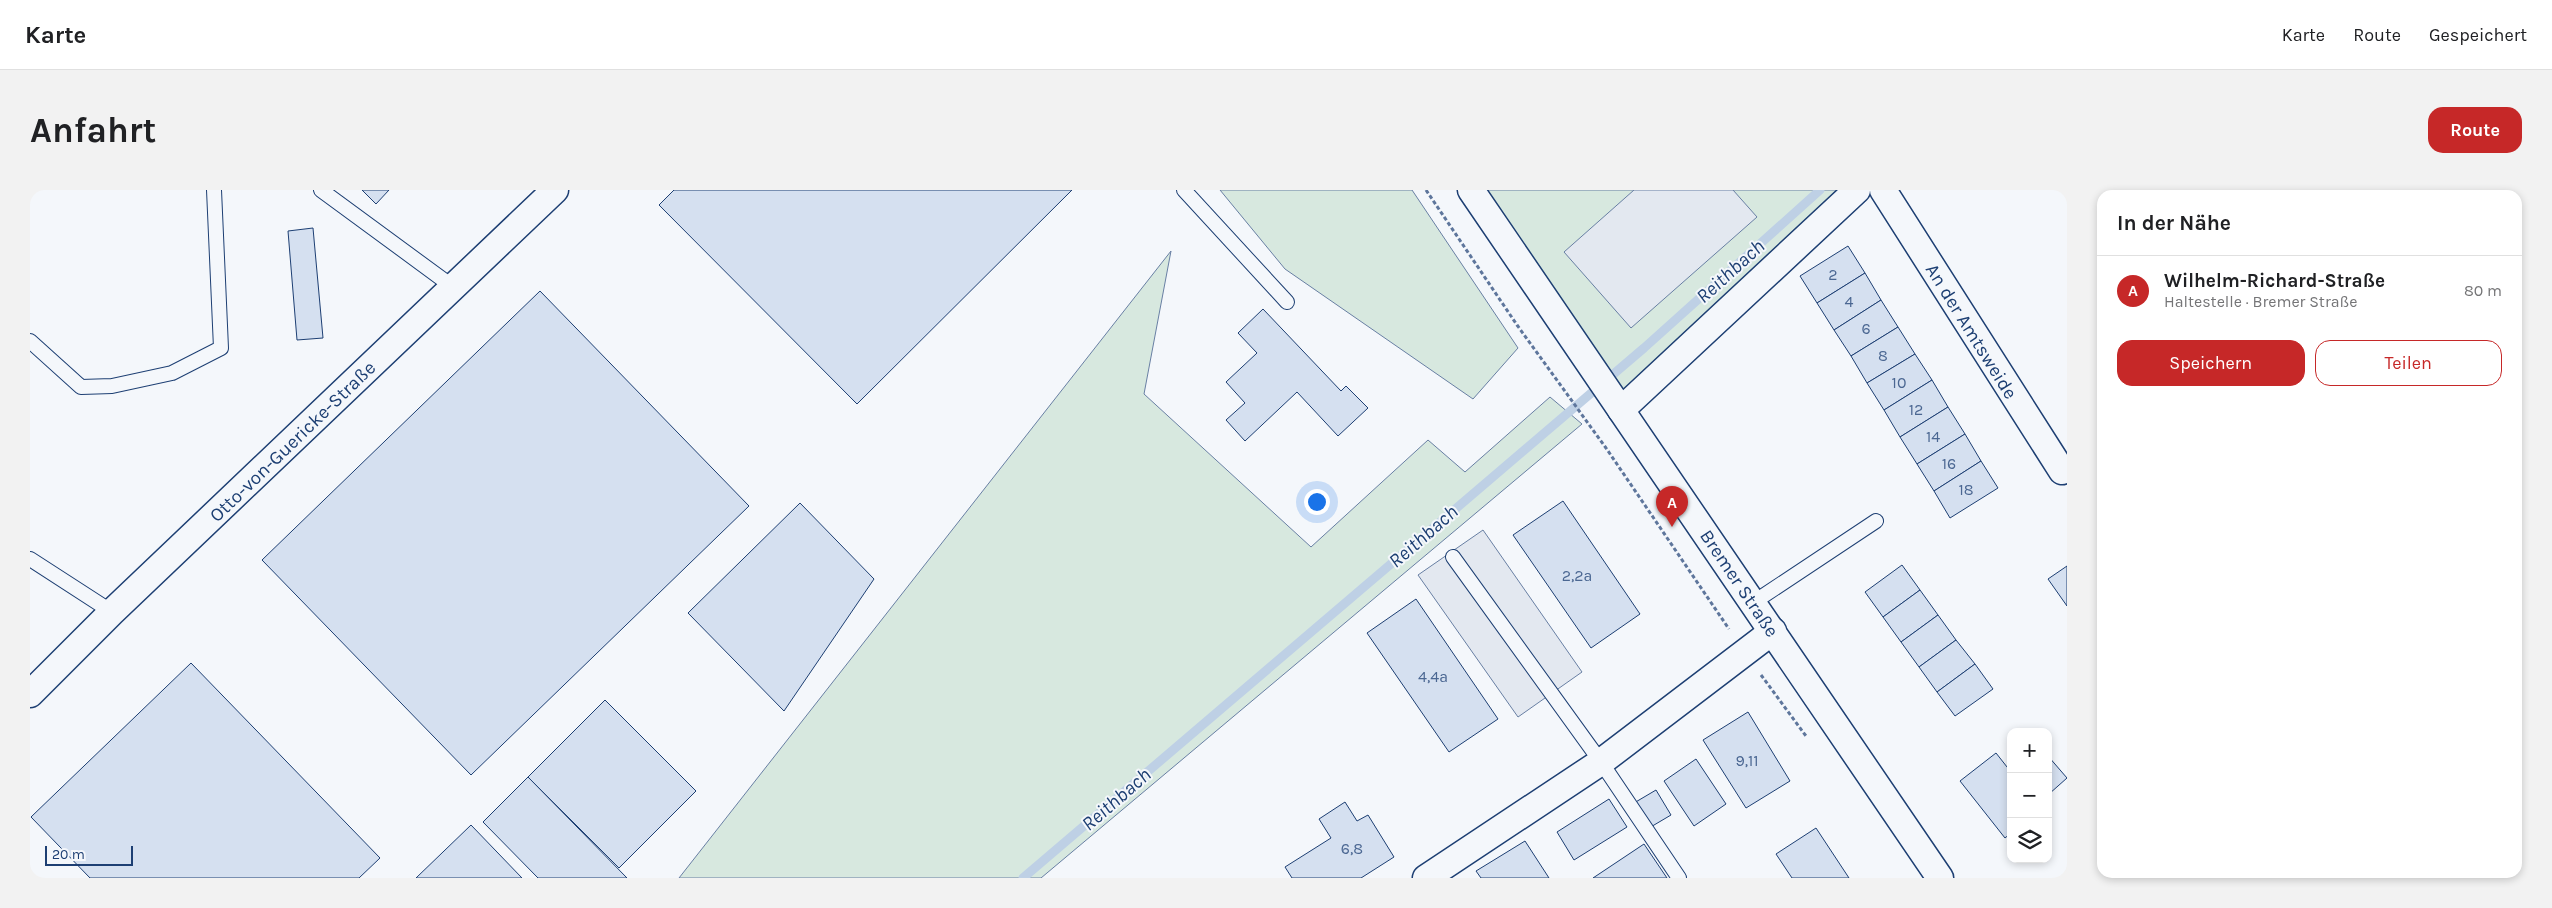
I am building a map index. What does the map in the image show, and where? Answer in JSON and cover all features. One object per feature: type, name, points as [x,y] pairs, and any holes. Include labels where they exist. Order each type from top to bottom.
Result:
[{"type":"street","name":"Otto-von-Guericke-Straße","points":[[30,694],[112,612],[555,190]]},
{"type":"street","name":"Bremer Straße","points":[[1471,190],[1754,602],[1940,878]]},
{"type":"street","points":[[1618,405],[1857,190]]},
{"type":"street","name":"An der Amtsweide","points":[[1883,190],[2062,471]]},
{"type":"street","points":[[1426,878],[1600,762],[1773,631]]},
{"type":"lane","points":[[30,341],[81,387],[112,386],[172,373],[222,348],[214,190]]},
{"type":"lane","points":[[320,190],[453,287]]},
{"type":"lane","points":[[1184,190],[1287,302]]},
{"type":"lane","points":[[1754,602],[1876,521]]},
{"type":"lane","points":[[1454,557],[1600,762],[1679,878]]},
{"type":"lane","points":[[30,559],[112,612]]},
{"type":"path","points":[[1426,190],[1517,325],[1585,417]]},
{"type":"shaded area","points":[[1220,190],[1412,190],[1518,348],[1473,399],[1285,269]]},
{"type":"shaded area","points":[[1471,190],[1857,190],[1621,410]]},
{"type":"shaded area","points":[[1634,190],[1733,190],[1757,217],[1631,328],[1564,252]]},
{"type":"shaded area","points":[[1171,251],[1144,394],[1311,547],[1428,440],[1465,472],[1550,397],[1582,424],[1041,878],[679,878]]},
{"type":"shaded area","points":[[1483,530],[1582,672],[1518,717],[1418,575]]},
{"type":"building","points":[[362,190],[389,190],[376,204]]},
{"type":"building","points":[[674,190],[1072,190],[857,404],[659,205]]},
{"type":"building","points":[[313,228],[323,338],[297,340],[288,231]]},
{"type":"building","points":[[1848,246],[1865,273],[1817,303],[1800,276]]},
{"type":"building","points":[[1865,273],[1881,300],[1834,330],[1817,303]]},
{"type":"building","points":[[540,291],[749,506],[471,775],[262,560]]},
{"type":"building","points":[[1881,300],[1898,327],[1851,356],[1834,330]]},
{"type":"building","points":[[1263,309],[1341,391],[1346,386],[1368,408],[1338,436],[1297,392],[1245,441],[1226,420],[1245,403],[1226,382],[1257,353],[1238,333]]},
{"type":"building","points":[[1898,327],[1915,354],[1867,383],[1851,356]]},
{"type":"building","points":[[1915,354],[1932,380],[1884,410],[1867,383]]},
{"type":"building","points":[[1932,380],[1948,407],[1900,437],[1884,410]]},
{"type":"building","points":[[1948,407],[1965,434],[1917,464],[1900,437]]},
{"type":"building","points":[[1965,434],[1981,461],[1934,491],[1917,464]]},
{"type":"building","points":[[1981,461],[1998,488],[1950,518],[1934,491]]},
{"type":"building","points":[[1563,501],[1640,614],[1591,648],[1513,535]]},
{"type":"building","points":[[800,503],[874,579],[784,711],[688,613]]},
{"type":"building","points":[[1902,565],[1920,590],[1883,617],[1865,592]]},
{"type":"building","points":[[2067,566],[2067,606],[2048,579]]},
{"type":"building","points":[[1920,590],[1938,615],[1901,642],[1883,617]]},
{"type":"building","points":[[1416,599],[1498,719],[1449,752],[1367,633]]},
{"type":"building","points":[[1938,615],[1956,640],[1919,667],[1901,642]]},
{"type":"building","points":[[1956,640],[1975,664],[1937,692],[1919,667]]},
{"type":"building","points":[[191,663],[380,858],[359,878],[90,878],[31,817]]},
{"type":"building","points":[[1975,664],[1993,689],[1955,716],[1937,692]]},
{"type":"building","points":[[605,700],[696,791],[619,868],[528,777]]},
{"type":"building","points":[[1748,712],[1790,781],[1746,808],[1703,740]]},
{"type":"building","points":[[1996,753],[2007,767],[2007,836],[2005,838],[1960,781]]},
{"type":"building","points":[[1696,759],[1726,804],[1694,826],[1664,781]]},
{"type":"building","points":[[2052,761],[2067,778],[2052,791]]},
{"type":"building","points":[[528,777],[627,878],[538,878],[483,822]]},
{"type":"building","points":[[1656,790],[1671,815],[1649,828],[1634,803]]},
{"type":"building","points":[[1609,799],[1627,827],[1574,860],[1557,832]]},
{"type":"building","points":[[1345,802],[1357,821],[1368,815],[1394,857],[1361,878],[1292,878],[1285,867],[1331,838],[1319,819]]},
{"type":"building","points":[[471,825],[522,878],[416,878]]},
{"type":"building","points":[[1816,828],[1849,878],[1792,878],[1776,854]]},
{"type":"building","points":[[1525,841],[1549,878],[1481,878],[1476,871]]},
{"type":"building","points":[[1644,844],[1667,878],[1593,878]]},
{"type":"waterway","name":"Reithbach","points":[[1023,878],[1644,348],[1820,190]]},
{"type":"place","name":"Wilhelm-Richard-Straße","points":[[1672,527]]}]
